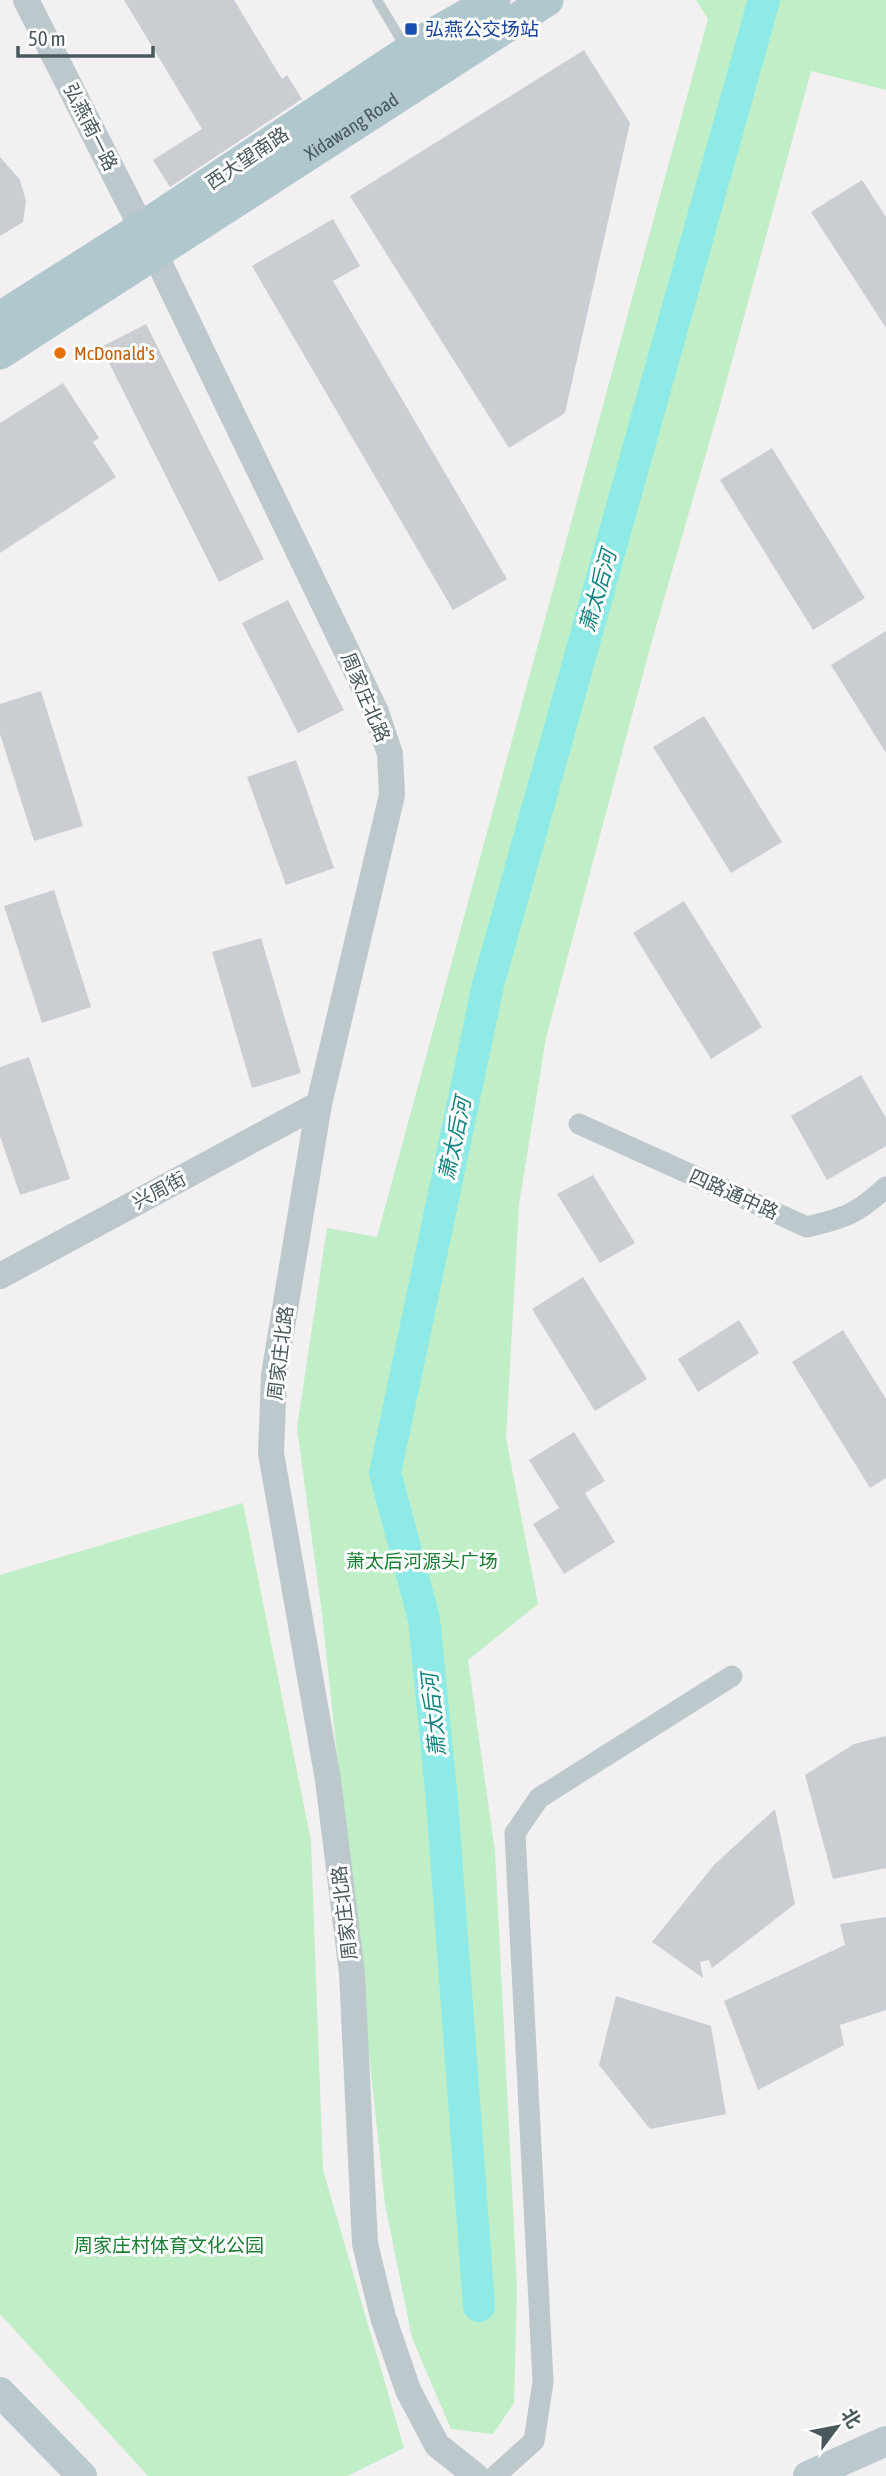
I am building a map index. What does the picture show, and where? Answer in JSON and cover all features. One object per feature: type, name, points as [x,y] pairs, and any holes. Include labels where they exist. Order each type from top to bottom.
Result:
[{"type":"main road","points":[[470,26],[494,0]]},
{"type":"main road","name":"Xidawang Road","points":[[149,241],[417,66],[470,26],[547,0]]},
{"type":"main road","points":[[0,318],[149,241]]},
{"type":"main road","points":[[0,353],[149,241]]},
{"type":"main road","points":[[0,2392],[82,2476]]},
{"type":"main road","points":[[807,2476],[886,2441]]},
{"type":"street","name":"弘燕南一路","points":[[26,0],[149,241]]},
{"type":"street","name":"周家庄北路","points":[[149,241],[376,712],[390,754],[392,795],[319,1104],[274,1375],[271,1453],[328,1780],[352,1973],[365,2244],[383,2317],[408,2390],[437,2445],[476,2476]]},
{"type":"street","name":"兴周街","points":[[0,1276],[319,1104]]},
{"type":"street","name":"四路通中路","points":[[579,1124],[807,1227],[840,1219],[857,1211],[886,1188]]},
{"type":"street","points":[[495,2476],[534,2441],[543,2382],[516,1833],[540,1798],[732,1676]]},
{"type":"lane","points":[[377,0],[417,66]]},
{"type":"green space","name":"萧太后河源头广场","points":[[696,0],[886,0],[886,90],[811,71],[718,412],[651,644],[546,1038],[519,1204],[506,1437],[538,1604],[468,1660],[495,1852],[517,2289],[514,2403],[493,2434],[451,2429],[412,2338],[385,2204],[322,1614],[297,1428],[327,1228],[377,1237],[708,19]]},
{"type":"green space","name":"周家庄村体育文化公园","points":[[243,1503],[311,1841],[323,2170],[404,2448],[347,2476],[148,2476],[0,2314],[0,1575]]},
{"type":"building","points":[[124,0],[234,0],[282,79],[287,75],[302,99],[170,187],[153,160],[202,129]]},
{"type":"building","points":[[584,50],[630,123],[565,413],[509,448],[350,196]]},
{"type":"building","points":[[0,157],[20,180],[26,201],[23,222],[0,236]]},
{"type":"building","points":[[862,180],[886,217],[886,328],[811,212]]},
{"type":"building","points":[[333,219],[360,266],[333,281],[507,579],[453,610],[252,266]]},
{"type":"building","points":[[146,324],[264,559],[219,582],[101,347]]},
{"type":"building","points":[[63,383],[99,438],[93,442],[116,477],[0,553],[0,423]]},
{"type":"building","points":[[772,448],[865,598],[813,630],[720,480]]},
{"type":"building","points":[[288,600],[344,710],[298,733],[242,623]]},
{"type":"building","points":[[886,631],[886,753],[831,665]]},
{"type":"building","points":[[41,691],[83,826],[34,841],[0,734],[0,704]]},
{"type":"building","points":[[704,716],[782,842],[731,873],[653,747]]},
{"type":"building","points":[[296,760],[334,868],[286,885],[247,777]]},
{"type":"building","points":[[54,890],[91,1007],[42,1023],[4,906]]},
{"type":"building","points":[[684,901],[762,1027],[711,1059],[633,933]]},
{"type":"building","points":[[261,938],[301,1073],[252,1088],[212,952]]},
{"type":"building","points":[[29,1057],[70,1179],[20,1195],[0,1136],[0,1067]]},
{"type":"building","points":[[861,1075],[886,1118],[886,1146],[827,1180],[791,1116]]},
{"type":"building","points":[[593,1175],[635,1243],[600,1263],[557,1194]]},
{"type":"building","points":[[583,1277],[647,1379],[595,1411],[532,1309]]},
{"type":"building","points":[[739,1320],[759,1353],[698,1392],[678,1359]]},
{"type":"building","points":[[843,1330],[886,1399],[886,1478],[870,1488],[792,1362]]},
{"type":"building","points":[[574,1432],[605,1481],[585,1493],[615,1542],[564,1574],[533,1524],[559,1508],[529,1460]]},
{"type":"building","points":[[886,1736],[886,1868],[833,1879],[805,1775],[854,1744]]},
{"type":"building","points":[[775,1809],[795,1904],[712,1968],[709,1960],[700,1962],[703,1978],[652,1942],[714,1865]]},
{"type":"building","points":[[886,1917],[886,2010],[840,2025],[844,2045],[758,2090],[724,2001],[845,1945],[840,1924]]},
{"type":"building","points":[[616,1996],[711,2026],[726,2114],[650,2129],[599,2065]]},
{"type":"waterway","name":"萧太后河","points":[[479,2306],[442,1801],[424,1619],[385,1473],[488,985],[764,0]]},
{"type":"place","name":"弘燕公交场站","points":[[411,29]]},
{"type":"place","name":"McDonald's","points":[[60,353]]}]
